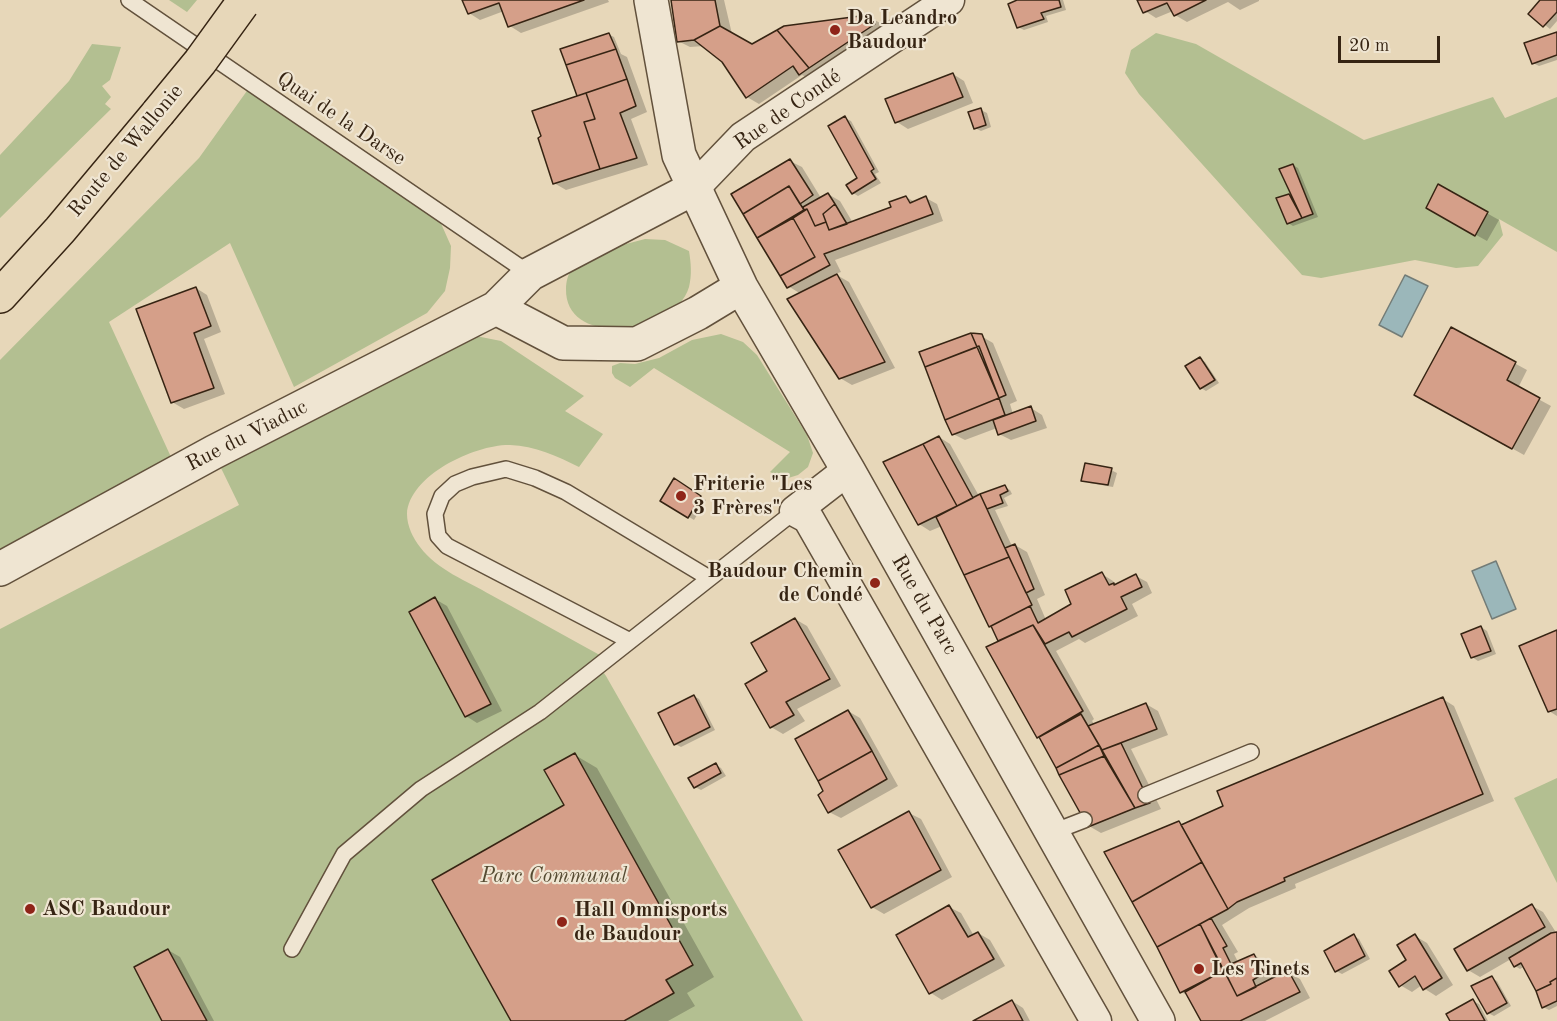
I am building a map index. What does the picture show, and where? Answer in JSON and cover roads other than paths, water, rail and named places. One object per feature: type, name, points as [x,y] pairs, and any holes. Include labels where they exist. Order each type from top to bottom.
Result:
[{"type":"main road","name":"Route de Wallonie","points":[[0,296],[60,230],[158,113],[200,62],[244,2]]},
{"type":"street","name":"Rue du Parc","points":[[651,0],[679,155],[741,287],[848,470],[1158,1021]]},
{"type":"street","name":"Rue de Condé","points":[[694,188],[743,137],[949,0]]},
{"type":"street","name":"Rue du Viaduc","points":[[0,569],[214,452],[496,308],[530,274],[694,188]]},
{"type":"street","points":[[496,308],[563,344],[637,344],[698,313],[741,287]]},
{"type":"street","points":[[848,470],[795,511],[808,518],[1096,1021]]},
{"type":"lane","name":"Quai de la Darse","points":[[129,0],[530,274]]},
{"type":"lane","points":[[630,641],[447,546],[438,536],[435,514],[442,495],[455,484],[472,477],[506,469],[535,478],[566,492],[709,578]]},
{"type":"lane","points":[[292,949],[344,854],[421,789],[540,712],[795,511]]},
{"type":"lane","points":[[1146,795],[1251,752]]},
{"type":"lane","points":[[1053,832],[1084,820]]},
{"type":"water","points":[[1405,275],[1428,286],[1402,337],[1379,325]]},
{"type":"water","points":[[1496,561],[1516,609],[1492,619],[1472,571]]},
{"type":"place","name":"Da Leandro Baudour","points":[[835,30]]},
{"type":"place","name":"Friterie \"Les 3 Frères\"","points":[[681,496]]},
{"type":"place","name":"Baudour Chemin de Condé","points":[[875,583]]},
{"type":"place","name":"ASC Baudour","points":[[30,909]]},
{"type":"place","name":"Hall Omnisports de Baudour","points":[[562,922]]},
{"type":"place","name":"Les Tinets","points":[[1199,969]]},
{"type":"park label","name":"Parc Communal","points":[[554,876]]}]
